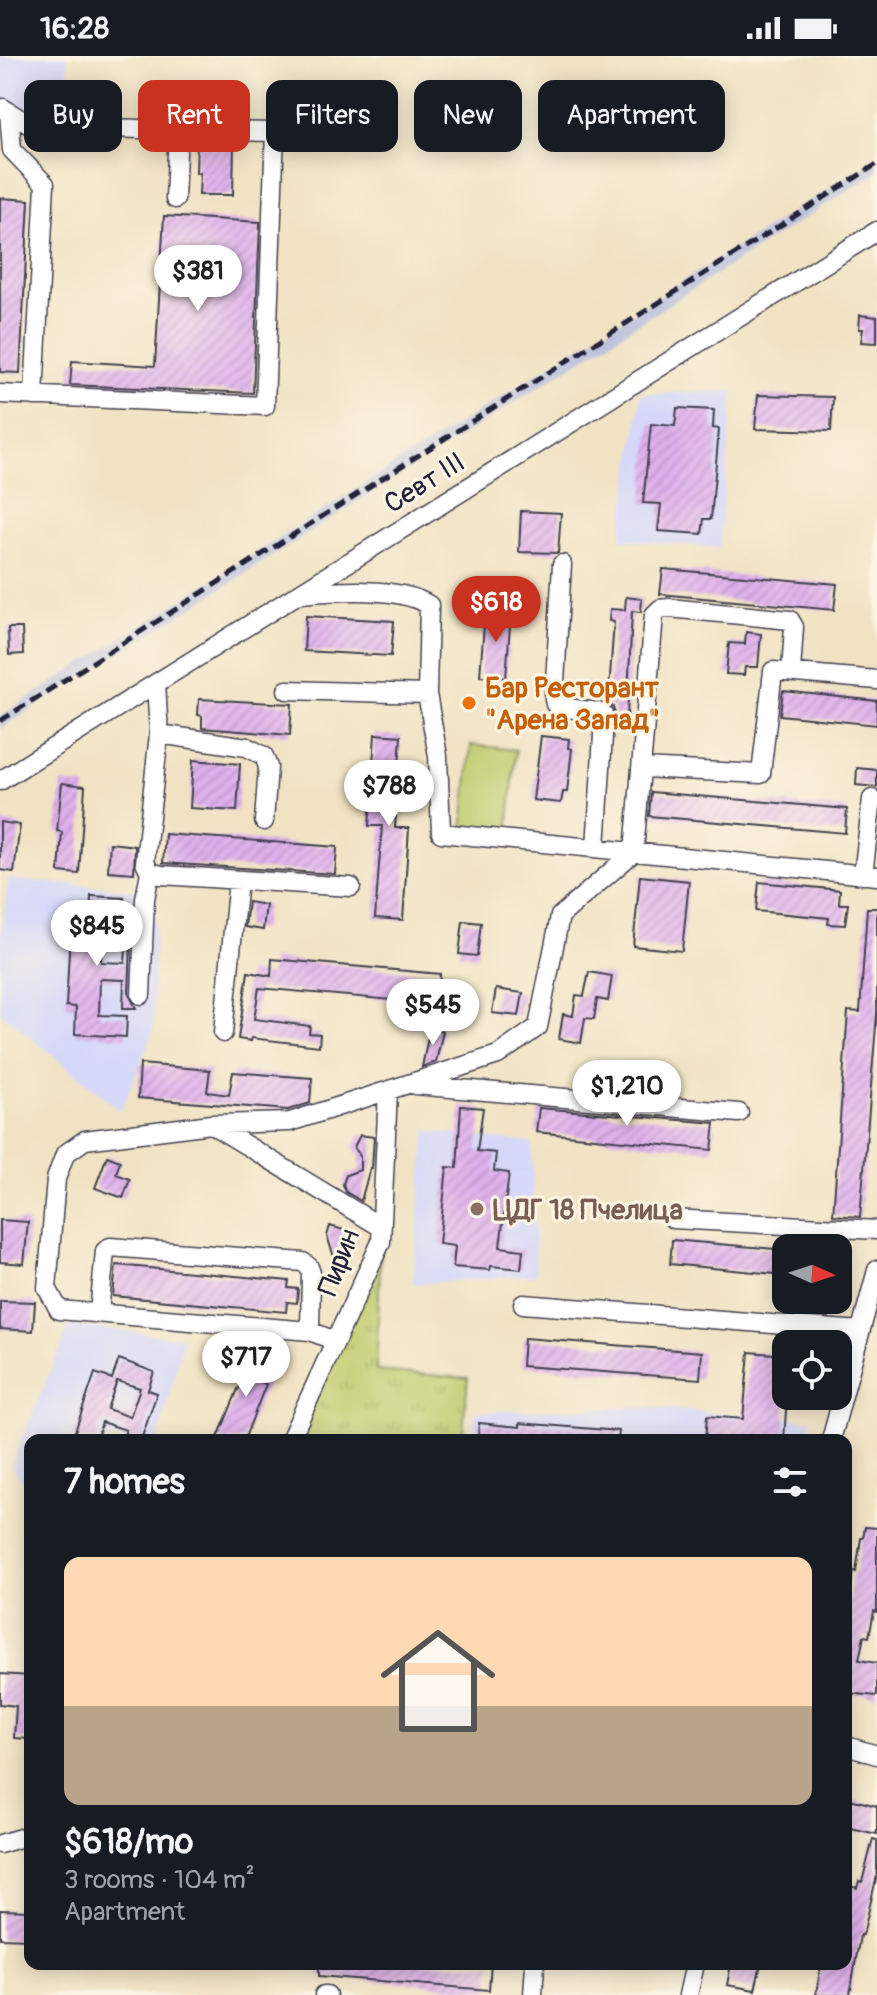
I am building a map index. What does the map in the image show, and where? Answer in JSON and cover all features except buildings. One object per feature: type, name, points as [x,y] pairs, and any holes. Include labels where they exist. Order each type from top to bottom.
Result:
[{"type":"street","points":[[3,108],[31,126],[138,129]]},
{"type":"street","points":[[3,108],[12,150],[45,184],[34,396]]},
{"type":"street","points":[[0,394],[265,406],[275,132],[250,131]]},
{"type":"street","points":[[175,199],[177,152]]},
{"type":"street","name":"Севт III","points":[[0,781],[877,231]]},
{"type":"street","points":[[562,564],[554,699],[559,707],[603,714],[596,848]]},
{"type":"street","points":[[298,594],[349,590],[418,598],[429,605],[427,694],[438,756],[441,833],[870,876],[872,799]]},
{"type":"street","points":[[335,1341],[310,1331],[59,1310],[47,1288],[56,1179],[65,1154],[85,1140],[211,1124],[290,1122],[498,1055],[538,1027],[560,916],[634,852],[654,615],[660,609],[790,620],[794,627],[791,672]]},
{"type":"street","points":[[642,768],[761,774],[770,675],[777,670],[877,680]]},
{"type":"street","points":[[141,995],[145,899],[150,872],[145,862],[159,734],[156,683]]},
{"type":"street","points":[[287,690],[427,694]]},
{"type":"street","points":[[159,734],[247,747],[264,756],[268,767],[264,821]]},
{"type":"street","points":[[150,872],[351,887]]},
{"type":"street","points":[[223,1033],[238,880]]},
{"type":"street","points":[[408,1085],[739,1113]]},
{"type":"street","name":"Пирин","points":[[293,1434],[381,1242],[388,1091]]},
{"type":"street","points":[[211,1124],[381,1227]]},
{"type":"street","points":[[673,1219],[877,1230]]},
{"type":"street","points":[[99,1313],[105,1251],[110,1247],[257,1258],[303,1262],[309,1267],[310,1331]]},
{"type":"street","points":[[833,1434],[877,1270]]},
{"type":"street","points":[[523,1304],[860,1331]]},
{"type":"street","points":[[852,1748],[877,1755]]},
{"type":"street","points":[[0,1844],[24,1837]]},
{"type":"street","points":[[533,1995],[535,1970]]},
{"type":"street","points":[[688,1995],[694,1970]]},
{"type":"shaded area","points":[[0,56],[68,56],[68,80],[24,80],[24,116],[0,116]]},
{"type":"shaded area","points":[[877,158],[877,172],[0,729],[0,716]]},
{"type":"shaded area","points":[[734,391],[719,548],[621,539],[641,394]]},
{"type":"shaded area","points":[[8,879],[143,891],[155,903],[153,1032],[121,1111],[0,1012],[0,944]]},
{"type":"shaded area","name":"ЦДГ 18 Пчелица","points":[[426,1131],[532,1143],[536,1275],[413,1284]]},
{"type":"shaded area","points":[[70,1325],[184,1338],[160,1434],[24,1434]]},
{"type":"shaded area","points":[[640,1407],[812,1420],[808,1434],[473,1434],[475,1412]]},
{"type":"shaded area","points":[[24,1434],[24,1484],[11,1465]]},
{"type":"green space","points":[[471,745],[516,750],[508,832],[463,828]]},
{"type":"green space","points":[[381,1242],[376,1371],[468,1378],[463,1434],[293,1434]]},
{"type":"railway","points":[[0,721],[877,164]]},
{"type":"place","name":"Бар Ресторант \"Арена Запад\"","points":[[469,703]]},
{"type":"place","name":"ЦДГ 18 Пчелица","points":[[477,1209]]}]
